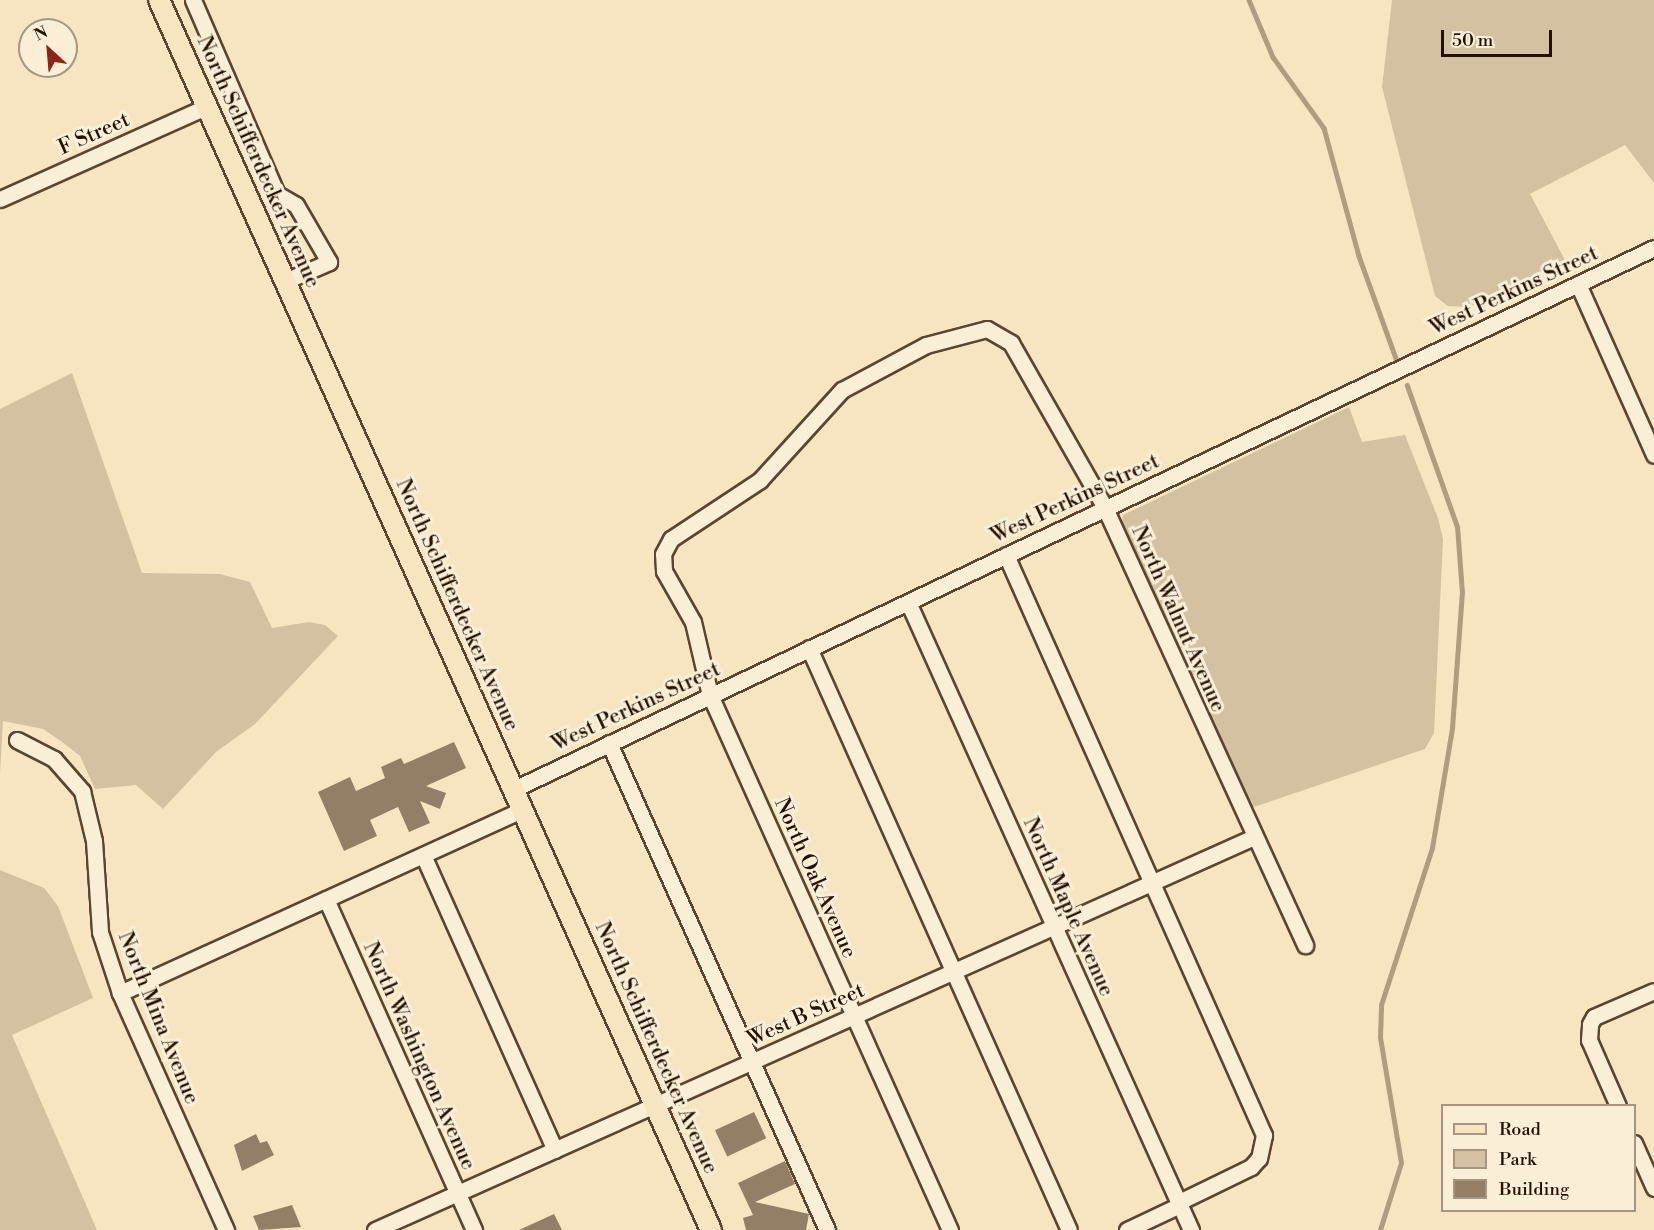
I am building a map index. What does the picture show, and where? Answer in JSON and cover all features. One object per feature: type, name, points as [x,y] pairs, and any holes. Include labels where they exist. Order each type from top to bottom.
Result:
[{"type":"main road","name":"North Schifferdecker Avenue","points":[[159,0],[711,1230]]},
{"type":"street","points":[[193,0],[277,194],[296,205],[329,262],[285,281]]},
{"type":"street","name":"F Street","points":[[0,199],[206,106]]},
{"type":"street","name":"West Perkins Street","points":[[514,789],[1654,248]]},
{"type":"street","points":[[1578,284],[1654,455]]},
{"type":"street","name":"North Walnut Avenue","points":[[671,539],[760,480],[842,390],[926,345],[987,329],[1011,343],[1105,508],[1305,945]]},
{"type":"street","name":"North Oak Avenue","points":[[671,539],[663,555],[664,571],[693,622],[710,696],[950,1230]]},
{"type":"street","points":[[1006,555],[1264,1135],[1260,1158],[1251,1167],[1127,1230]]},
{"type":"street","name":"North Maple Avenue","points":[[908,602],[1191,1230]]},
{"type":"street","points":[[809,648],[952,973],[1069,1230]]},
{"type":"street","name":"North Mina Avenue","points":[[17,740],[54,759],[82,791],[94,841],[96,916],[120,993],[226,1230]]},
{"type":"street","points":[[609,743],[826,1230]]},
{"type":"street","points":[[120,993],[523,809]]},
{"type":"street","name":"West B Street","points":[[375,1230],[1254,837]]},
{"type":"street","points":[[423,855],[555,1150]]},
{"type":"street","name":"North Washington Avenue","points":[[326,899],[474,1230]]},
{"type":"street","points":[[1617,1104],[1589,1040],[1594,1017],[1654,991]]},
{"type":"street","points":[[1636,1145],[1654,1188]]},
{"type":"green space","points":[[1392,0],[1654,0],[1654,183],[1625,145],[1530,194],[1565,260],[1470,307],[1448,306],[1435,296],[1382,87]]},
{"type":"green space","points":[[72,373],[142,573],[220,574],[250,582],[272,628],[309,622],[325,625],[338,636],[255,724],[216,752],[163,809],[136,785],[95,789],[80,756],[61,741],[43,729],[3,721],[0,774],[0,409]]},
{"type":"green space","points":[[1349,407],[1362,442],[1405,435],[1438,518],[1443,539],[1434,733],[1425,749],[1251,808],[1122,522],[1123,515]]},
{"type":"green space","points":[[0,870],[44,888],[58,906],[93,998],[12,1035],[97,1230],[0,1230]]},
{"type":"building","points":[[454,742],[466,768],[426,786],[446,793],[440,809],[420,801],[430,823],[409,832],[398,807],[370,820],[377,836],[344,851],[318,792],[350,777],[356,791],[385,778],[381,767],[401,758],[404,764]]},
{"type":"building","points":[[754,1112],[766,1138],[727,1156],[715,1130]]},
{"type":"building","points":[[256,1134],[260,1143],[267,1141],[274,1155],[242,1171],[234,1145]]},
{"type":"building","points":[[785,1161],[795,1184],[755,1202],[809,1214],[806,1230],[746,1230],[743,1218],[753,1215],[738,1183]]},
{"type":"building","points":[[292,1205],[301,1227],[259,1230],[253,1216]]},
{"type":"building","points":[[554,1214],[562,1230],[519,1230]]},
{"type":"waterway","points":[[1249,0],[1273,57],[1324,128],[1359,256],[1397,361]]},
{"type":"waterway","points":[[1380,1230],[1401,1163],[1380,1037],[1381,1005],[1432,848],[1452,728],[1462,593],[1457,527],[1407,386]]}]
